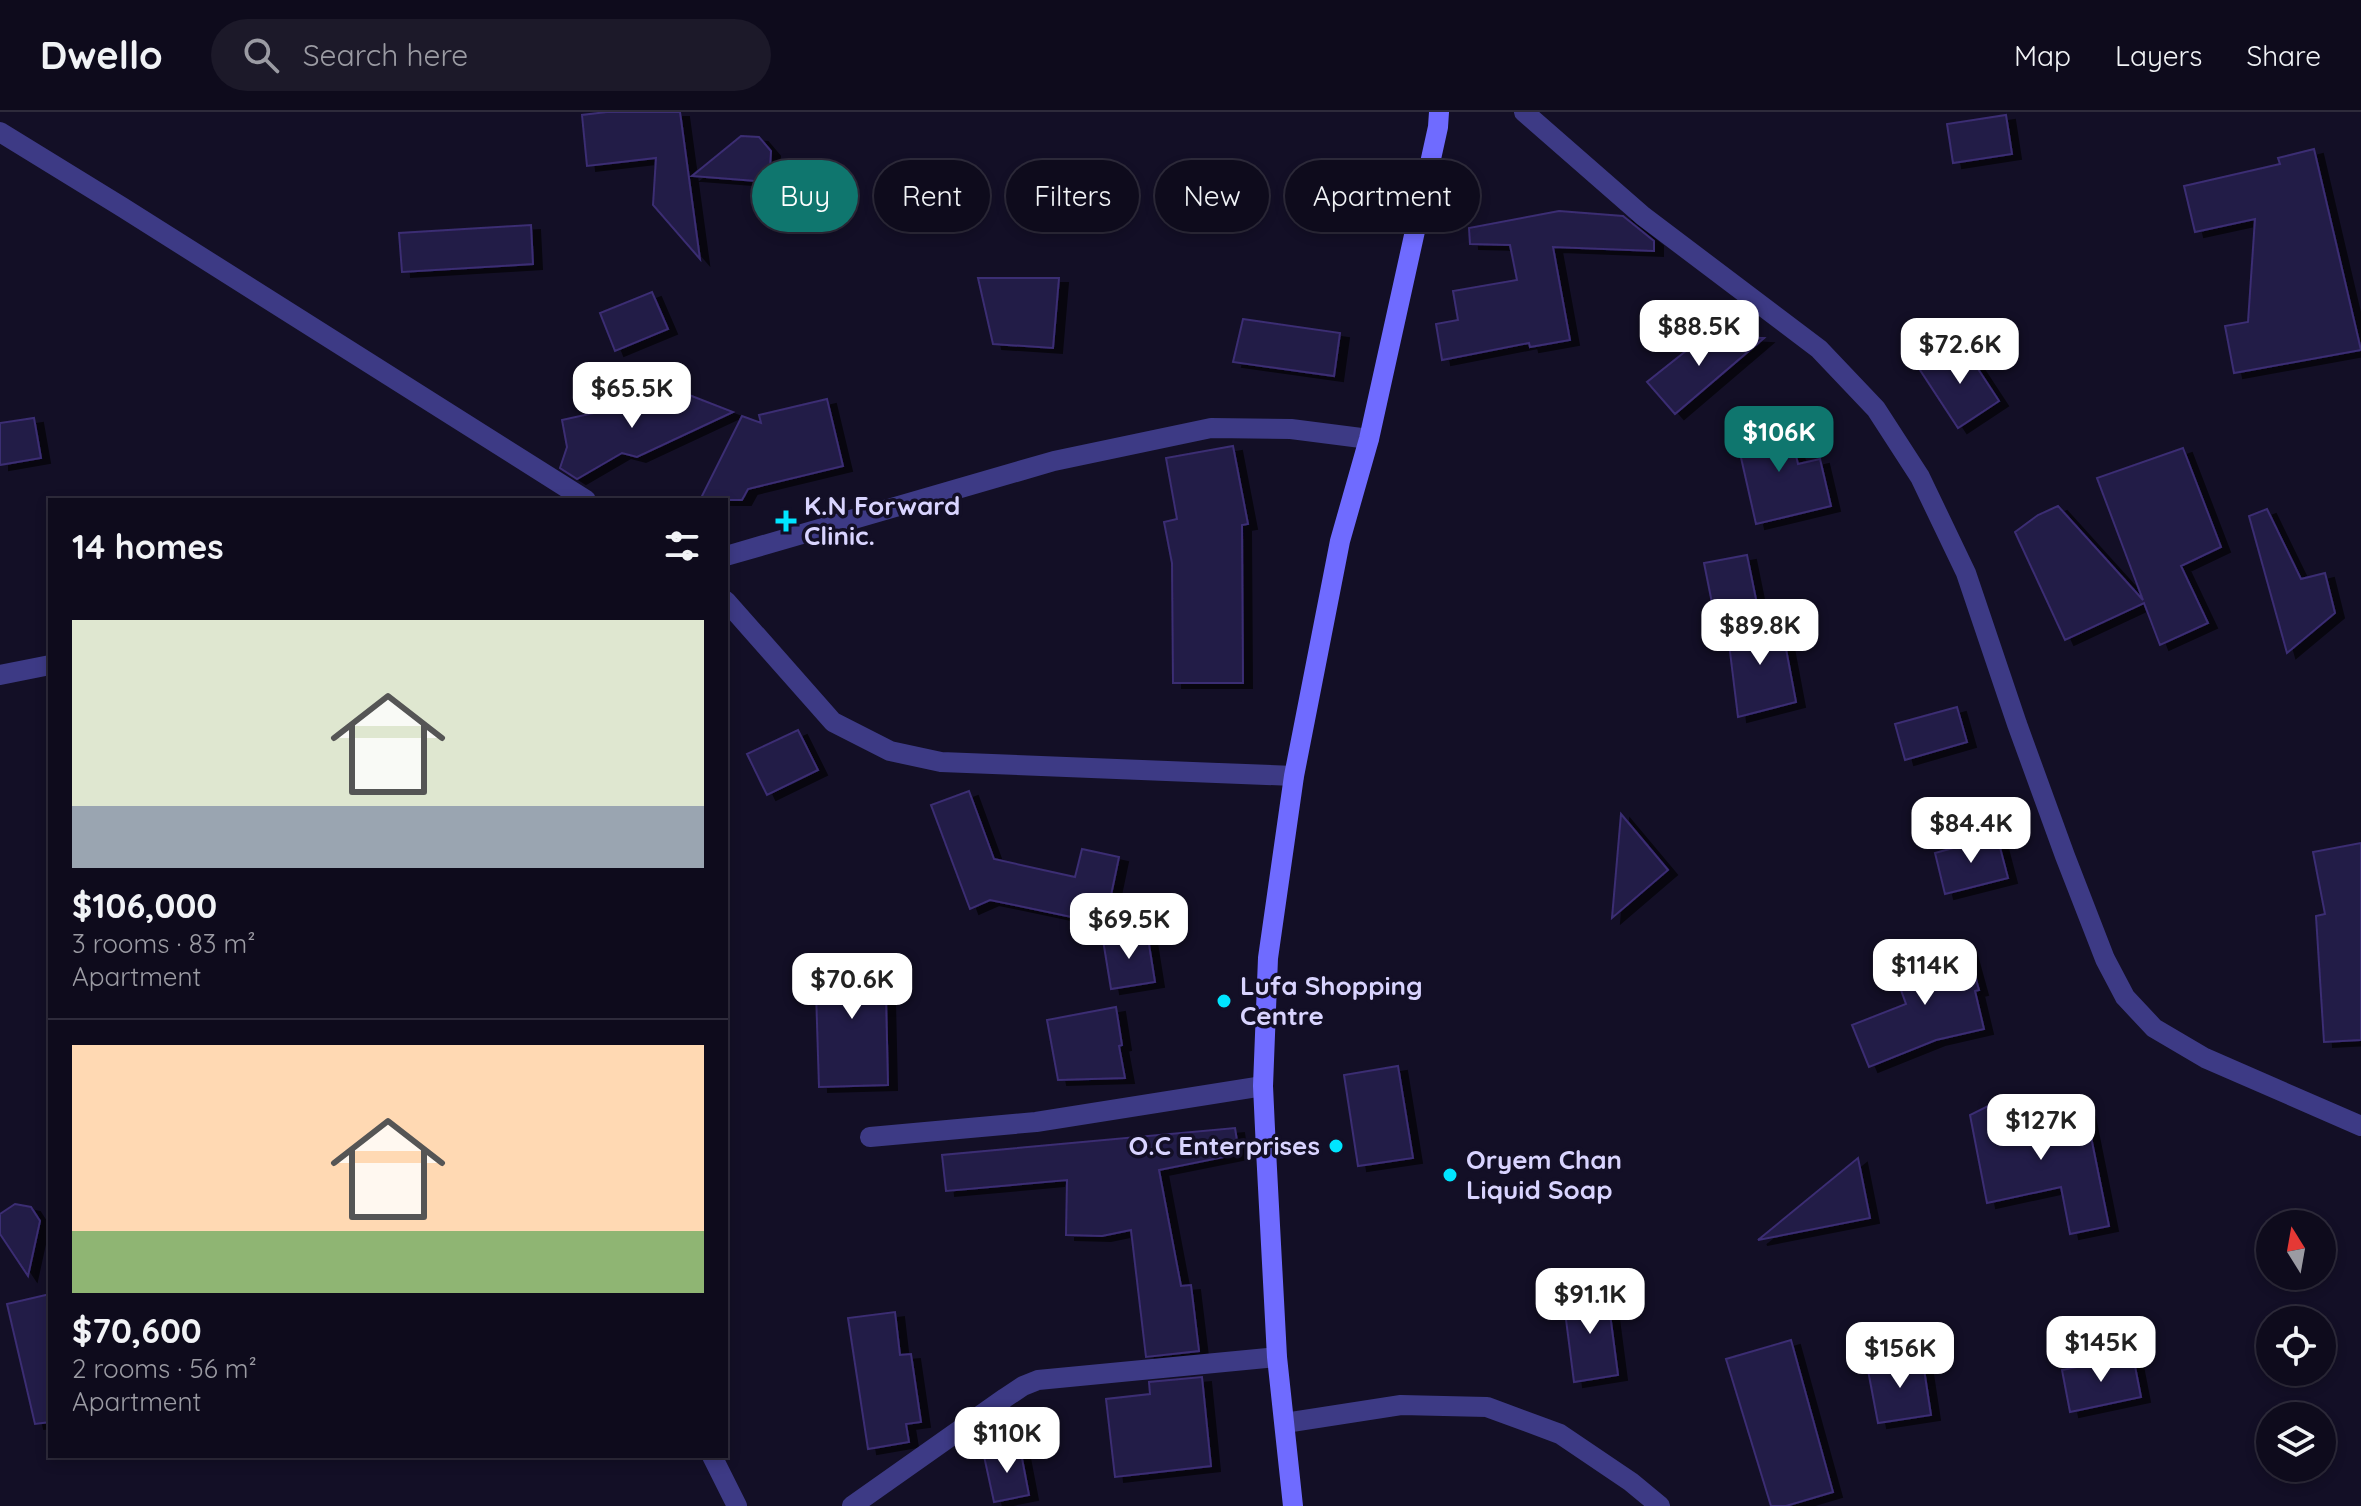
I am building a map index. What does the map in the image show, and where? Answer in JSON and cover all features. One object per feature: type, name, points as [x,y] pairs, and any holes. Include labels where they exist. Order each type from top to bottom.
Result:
[{"type":"street","points":[[1293,1506],[1277,1357],[1263,1086],[1268,958],[1294,776],[1340,541],[1369,439],[1439,112]]},
{"type":"street","points":[[1524,112],[1643,216],[1819,349],[1876,409],[1920,477],[1966,573],[2065,856],[2105,959],[2125,997],[2154,1028],[2205,1058],[2361,1126]]},
{"type":"street","points":[[0,132],[583,498]]},
{"type":"street","points":[[728,555],[1054,461],[1211,428],[1291,429],[1369,439]]},
{"type":"street","points":[[728,603],[833,722],[890,751],[941,762],[1294,776]]},
{"type":"street","points":[[0,675],[48,665]]},
{"type":"street","points":[[870,1137],[1036,1122],[1263,1086]]},
{"type":"street","points":[[852,1506],[1005,1398],[1038,1380],[1277,1357]]},
{"type":"street","points":[[1285,1423],[1401,1405],[1487,1407],[1560,1434],[1631,1482],[1660,1506]]},
{"type":"street","points":[[713,1458],[737,1506]]},
{"type":"building","points":[[680,112],[700,259],[653,205],[656,158],[587,166],[582,115]]},
{"type":"building","points":[[2006,115],[2012,154],[1953,163],[1947,124]]},
{"type":"building","points":[[741,136],[759,137],[771,151],[770,160],[752,160],[752,181],[692,176]]},
{"type":"building","points":[[2314,149],[2361,350],[2234,373],[2225,326],[2248,322],[2255,219],[2195,232],[2184,186],[2280,164],[2278,158]]},
{"type":"building","points":[[1559,211],[1623,216],[1654,241],[1654,251],[1553,247],[1570,340],[1530,347],[1529,343],[1442,360],[1436,324],[1458,320],[1453,291],[1517,280],[1510,245],[1470,244],[1469,232],[1480,232],[1480,226]]},
{"type":"building","points":[[531,225],[533,264],[402,272],[399,233]]},
{"type":"building","points":[[978,278],[1059,278],[1053,348],[993,344]]},
{"type":"building","points":[[652,292],[668,329],[615,351],[600,313]]},
{"type":"building","points":[[1243,319],[1340,333],[1334,376],[1233,362]]},
{"type":"building","points":[[1706,335],[1764,338],[1675,414],[1647,382]]},
{"type":"building","points":[[1961,343],[1999,401],[1958,428],[1920,370]]},
{"type":"building","points":[[684,393],[733,412],[637,457],[622,453],[577,479],[560,468],[567,447],[562,420]]},
{"type":"building","points":[[827,399],[843,466],[748,489],[742,500],[701,498],[742,416],[761,423],[759,415]]},
{"type":"building","points":[[34,418],[41,458],[0,465],[0,423]]},
{"type":"building","points":[[1787,419],[1798,464],[1820,459],[1831,506],[1756,524],[1735,431]]},
{"type":"building","points":[[1233,446],[1248,524],[1242,525],[1243,683],[1173,683],[1172,563],[1164,522],[1177,519],[1166,458]]},
{"type":"building","points":[[2183,448],[2221,547],[2181,566],[2208,623],[2160,645],[2144,603],[2065,640],[2015,532],[2038,515],[2058,506],[2143,600],[2097,478]]},
{"type":"building","points":[[2267,509],[2301,579],[2325,573],[2335,613],[2287,653],[2249,516]]},
{"type":"building","points":[[1747,555],[1758,609],[1715,618],[1704,563]]},
{"type":"building","points":[[1780,617],[1796,702],[1738,717],[1727,627]]},
{"type":"building","points":[[1957,707],[1967,742],[1905,760],[1895,724]]},
{"type":"building","points":[[798,730],[818,770],[767,795],[747,754]]},
{"type":"building","points":[[969,791],[994,859],[1075,877],[1082,849],[1119,857],[1105,924],[990,900],[970,909],[931,805]]},
{"type":"building","points":[[1621,814],[1668,870],[1612,918]]},
{"type":"building","points":[[1997,836],[2008,878],[1945,894],[1935,853]]},
{"type":"building","points":[[2361,843],[2361,1040],[2324,1042],[2316,916],[2325,914],[2313,852]]},
{"type":"building","points":[[1147,932],[1155,982],[1111,989],[1103,940]]},
{"type":"building","points":[[1966,943],[1979,990],[1975,991],[1984,1029],[1936,1040],[1869,1067],[1852,1025],[1906,1004],[1893,968]]},
{"type":"building","points":[[887,956],[888,1085],[819,1087],[815,959]]},
{"type":"building","points":[[1116,1007],[1125,1078],[1058,1080],[1047,1020]]},
{"type":"building","points":[[1398,1066],[1413,1158],[1358,1166],[1344,1075]]},
{"type":"building","points":[[2006,1097],[2020,1124],[2086,1112],[2109,1226],[2070,1234],[2061,1187],[1987,1203],[1970,1115]]},
{"type":"building","points":[[1235,1128],[1239,1154],[1159,1170],[1181,1286],[1191,1285],[1199,1351],[1146,1357],[1131,1230],[1102,1236],[1066,1235],[1067,1180],[946,1191],[942,1155]]},
{"type":"building","points":[[1858,1158],[1870,1218],[1758,1240]]},
{"type":"building","points":[[15,1204],[31,1207],[40,1221],[28,1276],[0,1234],[0,1214]]},
{"type":"building","points":[[1607,1291],[1618,1375],[1574,1382],[1563,1296]]},
{"type":"building","points":[[48,1294],[48,1422],[35,1424],[7,1304]]},
{"type":"building","points":[[895,1312],[900,1355],[911,1354],[921,1422],[906,1424],[909,1442],[868,1449],[848,1318]]},
{"type":"building","points":[[1791,1340],[1833,1492],[1786,1506],[1771,1506],[1726,1359]]},
{"type":"building","points":[[1922,1356],[1931,1415],[1878,1423],[1867,1365]]},
{"type":"building","points":[[2133,1356],[2141,1397],[2070,1412],[2062,1370]]},
{"type":"building","points":[[1202,1377],[1211,1466],[1115,1477],[1106,1399],[1150,1394],[1149,1382]]},
{"type":"building","points":[[1020,1448],[1029,1495],[994,1502],[984,1456]]},
{"type":"place","name":"K.N Forward Clinic.","points":[[786,521]]},
{"type":"place","name":"Lufa Shopping Centre","points":[[1224,1001]]},
{"type":"place","name":"O.C Enterprises","points":[[1336,1146]]},
{"type":"place","name":"Oryem Chan Liquid Soap","points":[[1450,1175]]}]
